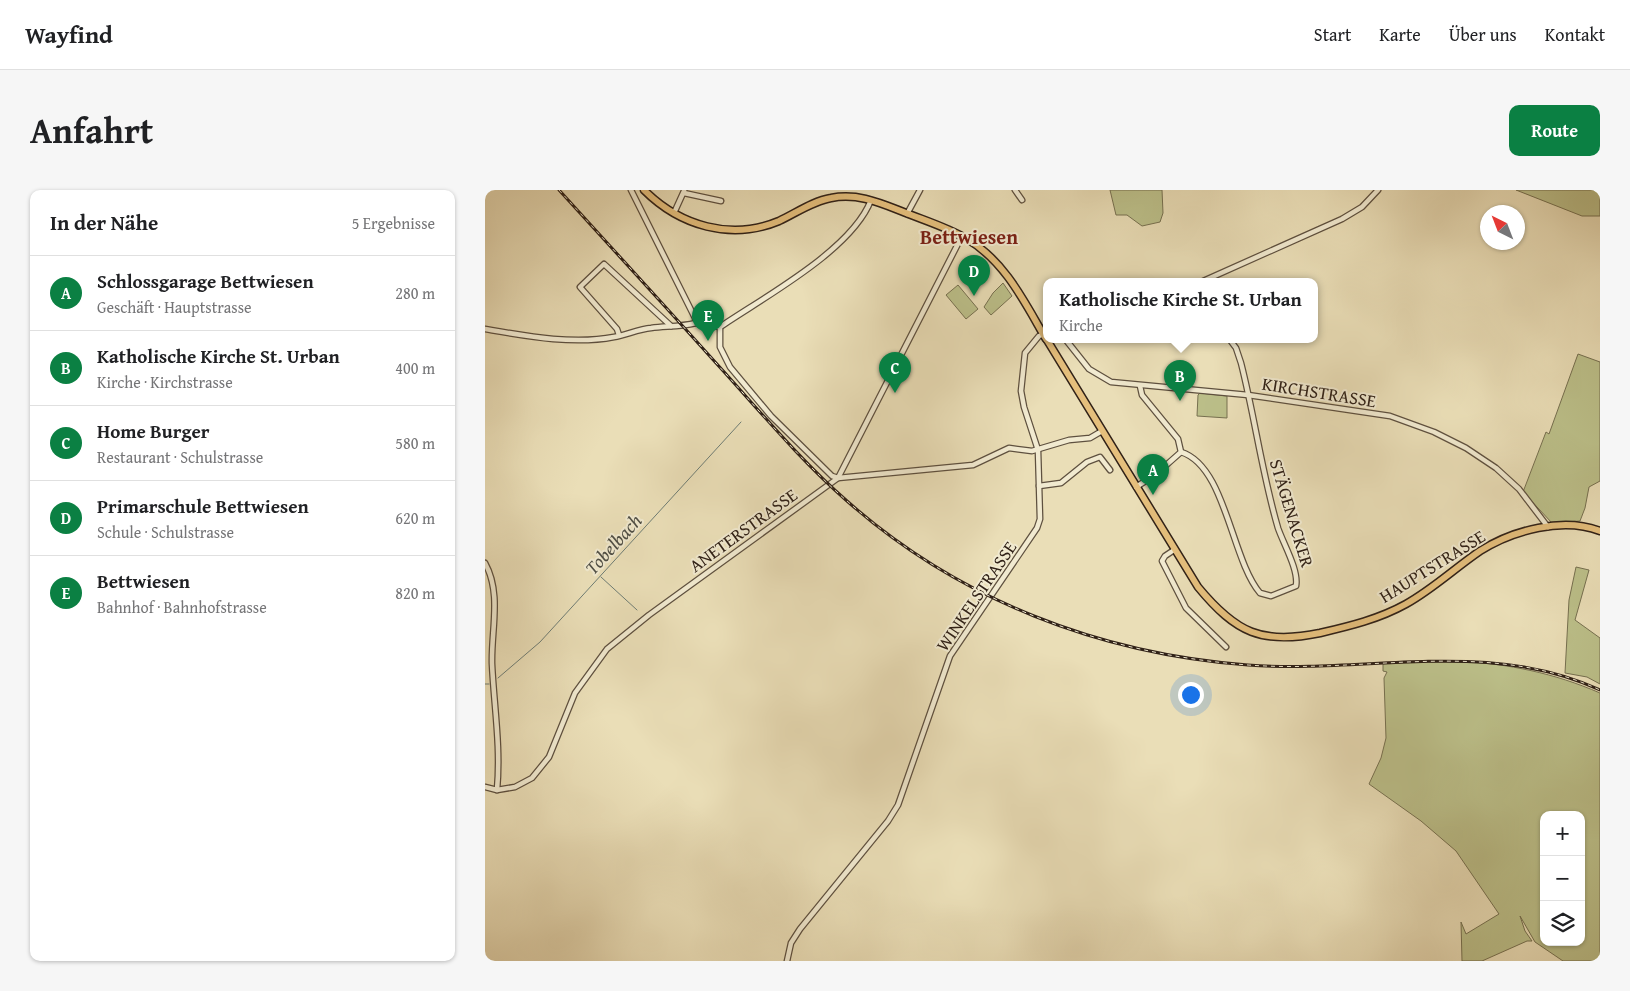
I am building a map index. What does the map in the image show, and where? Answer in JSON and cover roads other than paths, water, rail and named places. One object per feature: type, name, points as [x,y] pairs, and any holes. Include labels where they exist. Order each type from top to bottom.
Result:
[{"type":"main road","name":"HAUPTSTRASSE","points":[[644,190],[674,213],[706,227],[749,229],[778,221],[825,199],[846,193],[871,200],[962,236],[985,252],[1008,277],[1043,332]]},
{"type":"main road","name":"HAUPTSTRASSE","points":[[1050,343],[1198,587],[1230,619],[1257,634],[1286,638],[1341,628],[1382,616],[1429,591],[1491,545],[1548,527],[1571,524],[1600,531]]},
{"type":"street","points":[[631,190],[696,323]]},
{"type":"street","points":[[907,214],[920,190]]},
{"type":"street","points":[[1015,190],[1021,200]]},
{"type":"street","points":[[1210,278],[1342,219],[1362,207],[1378,190]]},
{"type":"street","points":[[674,213],[684,191],[721,201]]},
{"type":"street","points":[[485,329],[527,336],[576,339],[619,335],[651,328],[684,327],[696,323],[720,327],[832,251],[853,228],[871,200]]},
{"type":"street","points":[[838,478],[962,236]]},
{"type":"street","points":[[619,335],[617,329],[580,287],[605,264],[671,326]]},
{"type":"street","points":[[720,327],[720,348],[730,367],[782,428],[832,476],[838,478],[973,465],[1009,448],[1038,450],[1063,441],[1090,438],[1102,432]]},
{"type":"street","name":"WINKELSTRASSE","points":[[787,961],[791,943],[799,929],[888,822],[898,805],[950,656],[1037,528],[1039,518],[1038,450],[1024,407],[1021,391],[1025,353],[1039,336],[1043,337]]},
{"type":"street","name":"KIRCHSTRASSE","points":[[1068,343],[1089,369],[1099,377],[1111,382],[1249,395],[1390,416],[1434,432],[1466,448],[1496,468],[1519,489],[1548,527]]},
{"type":"street","points":[[1232,343],[1236,348],[1249,395]]},
{"type":"street","name":"STÄGENACKER","points":[[1140,386],[1142,395],[1178,439],[1181,452],[1194,458],[1209,476],[1246,569],[1260,594],[1271,596],[1296,586],[1297,575],[1279,531],[1263,474],[1249,395]]},
{"type":"street","points":[[1136,487],[1155,475],[1181,452]]},
{"type":"street","points":[[1039,486],[1061,483],[1087,462],[1100,457],[1110,470]]},
{"type":"street","name":"ANETERSTRASSE","points":[[485,787],[497,790],[515,787],[532,778],[549,757],[575,693],[607,650],[649,615],[838,478]]},
{"type":"street","points":[[1174,550],[1165,556],[1161,562],[1178,596],[1193,617],[1226,647]]},
{"type":"street","points":[[485,563],[492,576],[495,594],[492,662],[499,738],[497,790]]},
{"type":"waterway","name":"Tobelbach","points":[[498,678],[540,642],[741,422]]},
{"type":"waterway","points":[[601,577],[637,610]]},
{"type":"railway","points":[[559,190],[779,433],[829,485],[890,536],[936,567],[984,593],[1034,616],[1086,634],[1139,649],[1193,659],[1248,665],[1293,667],[1427,661],[1514,665],[1558,674],[1600,690]]},
{"type":"place","name":"Primarschule Bettwiesen","points":[[974,296]]},
{"type":"place","name":"Bettwiesen","points":[[708,341]]},
{"type":"place","name":"Home Burger","points":[[895,393]]},
{"type":"place","name":"Katholische Kirche St. Urban","points":[[1180,401]]},
{"type":"place","name":"Schlossgarage Bettwiesen","points":[[1153,495]]},
{"type":"district","name":"Bettwiesen","points":[[969,236]]}]
